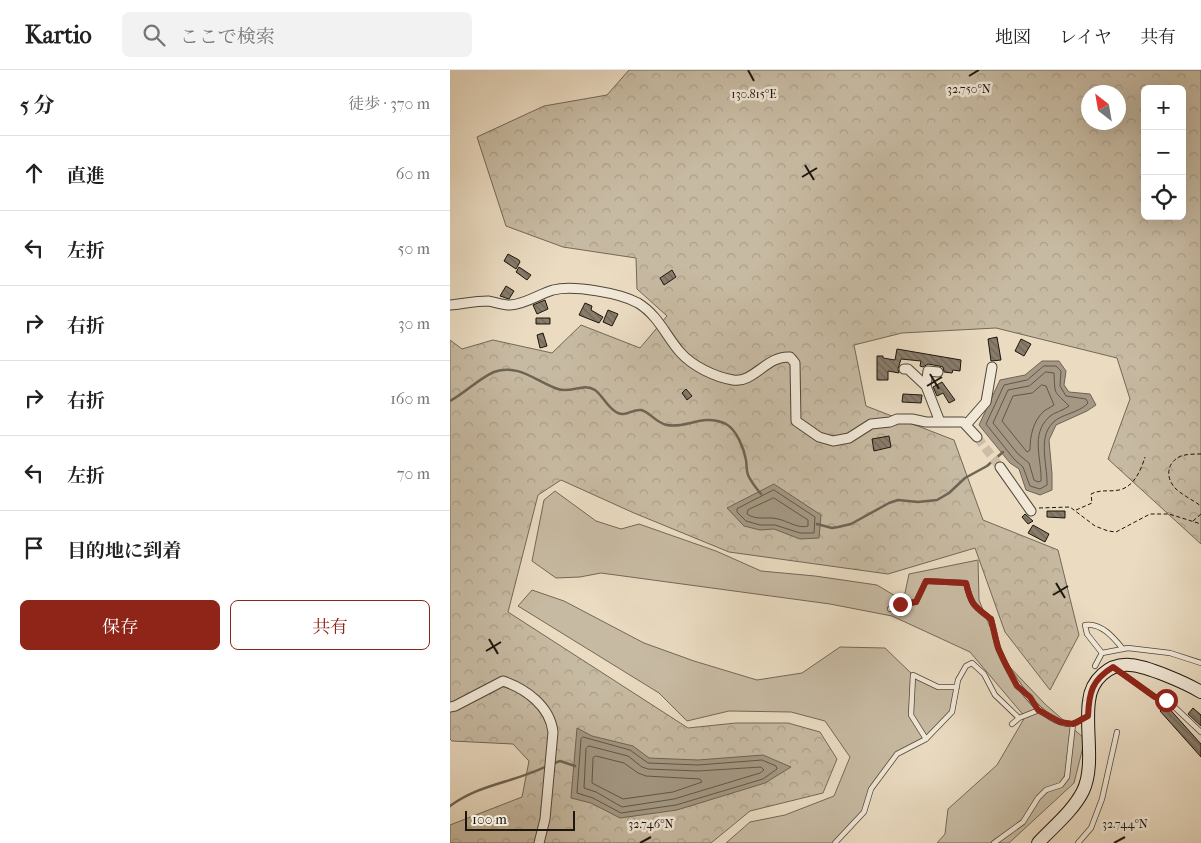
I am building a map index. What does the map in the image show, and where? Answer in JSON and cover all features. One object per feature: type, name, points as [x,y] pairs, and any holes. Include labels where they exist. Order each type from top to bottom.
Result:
[{"type":"street","points":[[450,305],[489,301],[509,305],[563,288],[599,291],[639,303],[661,324],[680,353],[694,363],[720,376],[734,380],[743,380],[775,358],[790,356],[795,363],[796,421],[819,437],[833,441],[849,438],[871,424],[890,422],[897,419],[912,419],[926,422],[958,421],[966,424],[977,437]]},
{"type":"street","points":[[966,424],[986,402],[992,367]]},
{"type":"street","points":[[904,369],[908,369],[926,386],[940,422]]},
{"type":"street","points":[[926,386],[928,370],[938,372]]},
{"type":"street","points":[[1000,467],[1031,511]]},
{"type":"street","points":[[1038,843],[1070,810],[1083,791],[1088,773],[1088,701],[1092,687],[1101,675],[1113,667],[1130,665],[1154,672],[1201,692]]},
{"type":"street","points":[[450,707],[503,681],[527,693],[547,713],[552,722],[553,732],[545,819],[539,843]]},
{"type":"lane","points":[[890,609],[900,604],[916,602],[926,581],[966,583],[969,596],[975,607],[991,619],[998,648],[1017,686],[1030,697],[1038,710],[1060,722],[1073,724],[1088,716]]},
{"type":"lane","points":[[1102,653],[1087,634],[1085,625],[1091,624],[1098,627],[1113,637],[1123,649]]},
{"type":"lane","points":[[1102,653],[1128,648],[1170,653],[1201,663]]},
{"type":"lane","points":[[1095,666],[1102,653]]},
{"type":"lane","points":[[835,843],[864,812],[872,789],[897,754],[926,738],[952,712],[958,680],[966,666],[972,663],[984,674],[995,695],[1019,718]]},
{"type":"lane","points":[[1113,667],[1155,697],[1166,700],[1201,732]]},
{"type":"lane","points":[[926,738],[911,715],[914,675],[938,687],[957,687]]},
{"type":"lane","points":[[1012,724],[1019,718],[1038,710]]},
{"type":"lane","points":[[994,843],[1023,822],[1038,798],[1046,790],[1061,784],[1067,777],[1073,724]]},
{"type":"lane","points":[[1078,843],[1091,828],[1102,799],[1117,732]]},
{"type":"path","points":[[1201,454],[1181,456],[1172,463],[1168,471],[1168,478],[1175,488],[1201,506]]},
{"type":"path","points":[[1075,511],[1092,503],[1091,494],[1099,490],[1120,490],[1129,486],[1140,472],[1145,457]]},
{"type":"path","points":[[1031,511],[1041,508],[1070,507],[1095,526],[1116,532],[1150,514],[1169,514],[1201,524]]},
{"type":"path","points":[[1192,521],[1201,514]]},
{"type":"green space","points":[[629,70],[1201,70],[1201,544],[1108,459],[1130,399],[1117,358],[996,328],[902,333],[854,345],[866,406],[954,440],[983,520],[1058,550],[1079,635],[1050,690],[1005,632],[975,548],[888,574],[729,552],[634,513],[561,480],[538,495],[508,612],[688,728],[736,723],[788,723],[820,732],[837,759],[823,793],[750,811],[711,843],[450,843],[450,825],[522,797],[529,761],[513,744],[452,741],[450,739],[450,340],[462,349],[493,340],[552,353],[581,325],[640,348],[667,316],[637,289],[636,258],[563,247],[506,226],[477,137],[544,106],[607,95]]},
{"type":"green space","points":[[555,491],[596,521],[621,529],[639,524],[716,551],[761,571],[815,576],[877,585],[897,597],[905,593],[909,574],[978,560],[979,600],[1004,661],[1045,704],[1085,739],[1074,783],[1009,843],[937,843],[945,834],[948,809],[997,765],[1025,717],[970,652],[892,616],[830,604],[601,573],[580,577],[556,578],[532,561],[544,500]]},
{"type":"green space","points":[[532,590],[564,601],[644,643],[694,661],[757,680],[802,673],[840,647],[885,648],[913,675],[938,687],[957,687],[952,712],[926,739],[897,754],[872,789],[864,812],[835,843],[726,843],[750,822],[785,815],[834,796],[850,757],[825,721],[791,712],[729,711],[687,721],[659,693],[518,606]]},
{"type":"water","points":[[1042,361],[1059,361],[1066,371],[1064,385],[1069,392],[1090,394],[1096,405],[1056,425],[1049,440],[1052,490],[1040,495],[1026,490],[1019,469],[1010,463],[979,425],[1000,380],[1025,375]]},
{"type":"water","points":[[774,484],[821,515],[819,538],[800,539],[774,529],[760,530],[744,526],[727,508]]},
{"type":"water","points":[[577,728],[592,736],[633,746],[649,758],[698,760],[763,755],[791,767],[765,783],[677,810],[620,818],[591,803],[571,798]]},
{"type":"building","points":[[508,254],[519,260],[520,262],[516,269],[504,261]]},
{"type":"building","points":[[519,267],[531,275],[527,280],[516,272]]},
{"type":"building","points":[[672,270],[676,277],[664,285],[660,278]]},
{"type":"building","points":[[506,286],[514,291],[509,299],[500,296]]},
{"type":"building","points":[[545,300],[548,309],[537,314],[533,305]]},
{"type":"building","points":[[585,303],[592,306],[591,310],[603,317],[599,323],[579,315]]},
{"type":"building","points":[[608,310],[618,314],[612,326],[603,322]]},
{"type":"building","points":[[536,318],[550,318],[550,324],[536,324]]},
{"type":"building","points":[[543,333],[547,346],[540,348],[537,335]]},
{"type":"building","points":[[997,337],[1001,360],[991,361],[988,339]]},
{"type":"building","points":[[1021,339],[1031,344],[1024,356],[1015,351]]},
{"type":"building","points":[[897,349],[961,360],[960,371],[944,372],[943,367],[928,364],[923,367],[920,366],[921,361],[901,359],[898,369],[899,373],[888,371],[888,380],[877,380],[877,356],[895,360]]},
{"type":"building","points":[[942,382],[955,400],[949,403],[943,393],[937,396],[933,387]]},
{"type":"building","points":[[686,389],[692,396],[687,400],[682,393]]},
{"type":"building","points":[[903,394],[922,395],[921,403],[902,402]]},
{"type":"building","points":[[889,436],[891,447],[874,451],[872,439]]},
{"type":"building","points":[[1047,511],[1065,511],[1065,518],[1047,517]]},
{"type":"building","points":[[1025,514],[1033,521],[1028,524],[1022,517]]},
{"type":"building","points":[[1033,525],[1049,534],[1045,542],[1028,533]]},
{"type":"building","points":[[1166,705],[1201,744],[1201,757],[1160,711]]},
{"type":"building","points":[[1193,708],[1201,715],[1201,726],[1188,714]]},
{"type":"waterway","points":[[450,401],[488,375],[503,370],[511,370],[527,374],[558,389],[568,390],[586,387],[595,390],[619,414],[641,410],[663,424],[674,426],[710,420],[718,421],[726,424],[737,435],[742,445],[748,475],[761,494]]},
{"type":"waterway","points":[[817,524],[832,528],[851,524],[898,500],[918,502],[937,500],[949,493],[965,478],[987,466],[1003,452]]},
{"type":"waterway","points":[[552,764],[560,761],[575,766]]},
{"type":"waterway","points":[[450,806],[474,792],[547,766]]},
{"type":"tunnel","points":[[977,437],[1000,467]]},
{"type":"route","points":[[900,604],[916,602],[926,581],[966,583],[969,596],[975,607],[991,619],[998,648],[1017,686],[1030,697],[1038,710],[1060,722],[1073,724],[1088,716],[1088,701],[1092,687],[1101,675],[1113,667],[1155,697],[1166,700]]}]
